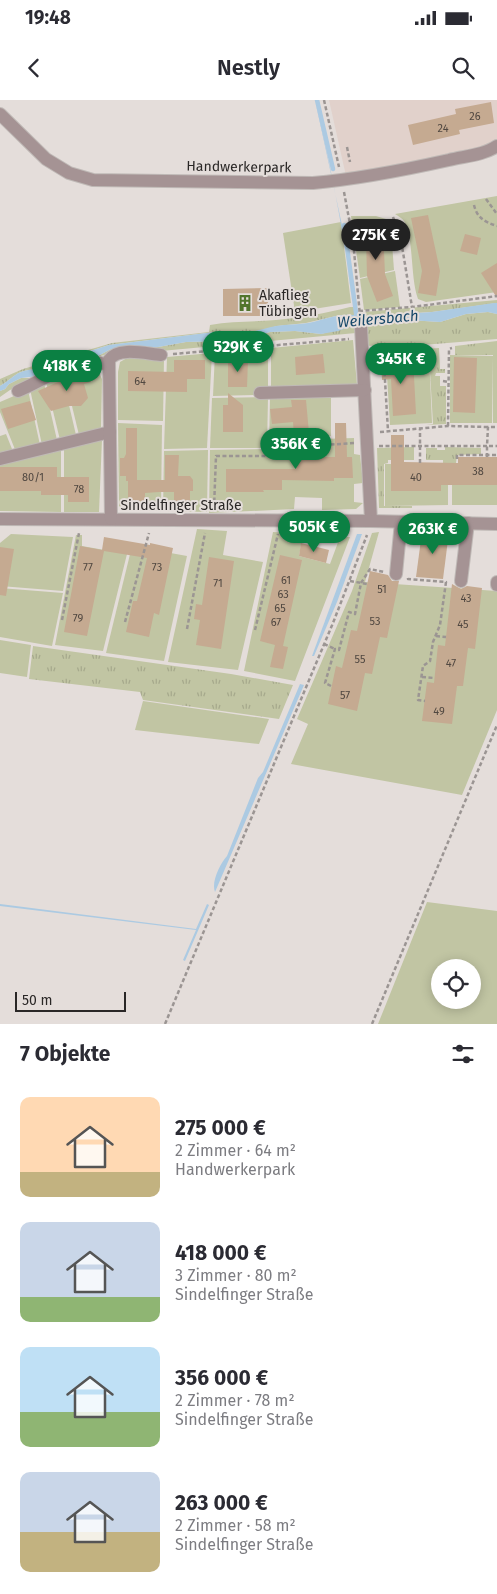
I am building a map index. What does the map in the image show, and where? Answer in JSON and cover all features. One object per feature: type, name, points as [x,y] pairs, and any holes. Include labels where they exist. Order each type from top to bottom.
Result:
[{"type":"street","name":"Handwerkerpark","points":[[0,114],[46,159],[69,173],[92,180],[303,183],[342,180],[410,168],[485,151],[497,146]]},
{"type":"street","points":[[361,332],[371,521]]},
{"type":"street","points":[[18,391],[73,366],[99,362],[108,365],[111,357],[116,354],[129,352],[161,355]]},
{"type":"street","name":"Sindelfinger Straße","points":[[108,365],[111,519]]},
{"type":"street","points":[[260,393],[365,390]]},
{"type":"street","points":[[0,459],[110,432]]},
{"type":"street","name":"Sindelfinger Straße","points":[[0,519],[282,520],[497,524]]},
{"type":"street","points":[[396,574],[402,522]]},
{"type":"street","points":[[461,581],[468,523]]},
{"type":"path","points":[[324,100],[353,240],[359,312],[497,296]]},
{"type":"path","points":[[347,147],[350,162]]},
{"type":"path","points":[[486,199],[497,214]]},
{"type":"path","points":[[474,205],[476,213],[484,222],[497,226]]},
{"type":"path","points":[[393,217],[401,240],[412,307]]},
{"type":"path","points":[[161,355],[361,332]]},
{"type":"path","points":[[383,347],[387,431],[448,426],[497,427]]},
{"type":"path","points":[[448,426],[449,349],[452,348]]},
{"type":"path","points":[[383,354],[389,354]]},
{"type":"path","points":[[385,377],[391,377]]},
{"type":"path","points":[[443,381],[454,378]]},
{"type":"path","points":[[487,456],[488,427]]},
{"type":"path","points":[[420,429],[420,462]]},
{"type":"path","points":[[187,629],[211,520],[216,456],[279,456],[294,447],[368,444],[497,446]]},
{"type":"path","points":[[457,459],[457,455],[497,455]]},
{"type":"path","points":[[62,620],[82,519]]},
{"type":"path","points":[[125,622],[153,519]]},
{"type":"path","points":[[255,630],[282,520]]},
{"type":"path","points":[[165,1024],[350,581],[371,521]]},
{"type":"path","points":[[339,650],[349,612],[355,614],[361,583],[370,569],[409,575],[408,579],[446,582],[440,625],[433,642],[430,661],[423,666],[418,700],[425,701]]},
{"type":"path","points":[[350,581],[367,584]]},
{"type":"path","points":[[356,610],[361,611]]},
{"type":"path","points":[[436,636],[446,637]]},
{"type":"path","points":[[324,644],[346,651]]},
{"type":"path","points":[[332,686],[325,683],[335,649]]},
{"type":"path","points":[[422,677],[434,678]]},
{"type":"path","points":[[372,1024],[497,725]]},
{"type":"shaded area","points":[[329,100],[497,100],[497,146],[346,176]]},
{"type":"green space","points":[[497,196],[497,292],[426,302],[418,299],[407,228],[403,220],[395,214]]},
{"type":"green space","points":[[351,216],[376,216],[386,219],[391,230],[394,270],[360,278]]},
{"type":"green space","points":[[341,222],[351,303],[295,312],[283,233]]},
{"type":"green space","points":[[395,271],[400,307],[364,310],[360,279]]},
{"type":"green space","points":[[497,300],[497,303],[432,312],[364,316],[364,312]]},
{"type":"green space","points":[[354,307],[355,315],[336,316],[306,323],[277,326],[253,333],[236,334],[223,331],[109,345],[49,364],[42,368],[21,372],[0,386],[0,379],[23,369],[112,343],[209,332],[210,325],[295,318]]},
{"type":"green space","points":[[488,312],[497,314],[497,339],[385,348],[384,345],[366,346],[365,323],[409,320],[440,322],[466,314]]},
{"type":"green space","points":[[357,324],[356,333],[161,351],[111,353],[73,364],[10,390],[0,397],[0,391],[21,378],[30,378],[58,365],[76,359],[98,356],[111,349],[147,349],[186,342],[224,341],[232,343],[270,332],[295,331],[321,334]]},
{"type":"green space","points":[[353,340],[357,385],[271,388],[271,348]]},
{"type":"green space","points":[[497,341],[497,423],[493,423],[493,355],[455,355],[455,346]]},
{"type":"green space","points":[[268,348],[268,389],[255,389],[254,395],[213,396],[215,353]]},
{"type":"green space","points":[[439,348],[440,369],[445,369],[445,373],[436,373],[435,376],[440,376],[440,386],[446,386],[446,424],[426,425],[433,424],[429,354],[391,357],[391,351]]},
{"type":"green space","points":[[212,353],[207,448],[164,449],[167,357]]},
{"type":"green space","points":[[429,355],[432,423],[390,425],[386,359]]},
{"type":"green space","points":[[450,355],[493,356],[492,423],[450,423]]},
{"type":"green space","points":[[164,357],[163,421],[118,420],[118,372],[120,362],[127,358]]},
{"type":"green space","points":[[90,367],[97,369],[102,379],[101,429],[79,435],[64,373]]},
{"type":"green space","points":[[62,375],[76,435],[60,440],[46,382]]},
{"type":"green space","points":[[44,383],[57,440],[42,445],[30,389]]},
{"type":"green space","points":[[28,390],[40,445],[16,452],[0,412],[0,402]]},
{"type":"green space","points":[[331,393],[331,436],[289,438],[273,447],[269,447],[270,397]]},
{"type":"green space","points":[[268,397],[267,448],[210,448],[212,398]]},
{"type":"green space","points":[[118,423],[162,425],[161,511],[124,510],[119,506]]},
{"type":"green space","points":[[6,434],[16,459],[61,449],[61,512],[0,511],[0,436]]},
{"type":"green space","points":[[354,438],[354,454],[360,455],[363,483],[354,484],[354,502],[363,503],[356,509],[322,510],[322,498],[295,497],[294,509],[209,513],[210,450],[273,449],[290,440]]},
{"type":"green space","points":[[102,439],[99,512],[64,512],[64,449]]},
{"type":"green space","points":[[414,447],[414,460],[388,460],[388,463],[384,464],[384,506],[412,506],[412,508],[379,508],[377,448]]},
{"type":"green space","points":[[445,447],[481,448],[481,454],[457,455],[456,463],[443,463],[443,460],[426,460],[426,448],[445,450]]},
{"type":"green space","points":[[208,450],[207,512],[163,511],[164,451]]},
{"type":"green space","points":[[452,463],[497,463],[497,505],[452,505]]},
{"type":"green space","points":[[385,464],[448,464],[448,505],[385,506]]},
{"type":"green space","points":[[197,529],[227,531],[223,555],[263,562],[238,670],[168,662]]},
{"type":"green space","points":[[273,532],[303,534],[299,556],[330,564],[340,537],[350,537],[295,681],[244,671]]},
{"type":"green space","points":[[379,532],[365,582],[497,591],[497,710],[462,795],[291,764],[308,724],[297,719],[352,591],[372,533]]},
{"type":"green space","points":[[11,534],[73,537],[63,591],[0,586],[0,543]]},
{"type":"green space","points":[[76,535],[82,535],[82,546],[127,554],[103,651],[55,645]]},
{"type":"green space","points":[[132,546],[187,556],[164,661],[106,653]]},
{"type":"green space","points":[[0,588],[63,593],[52,646],[0,637]]},
{"type":"green space","points":[[0,640],[31,645],[27,677],[0,673]]},
{"type":"green space","points":[[33,646],[231,674],[293,685],[279,719],[143,700],[140,692],[29,679]]},
{"type":"green space","points":[[143,701],[269,719],[259,744],[135,730]]},
{"type":"green space","points":[[427,902],[497,911],[497,1024],[378,1024]]},
{"type":"water","points":[[336,195],[342,225],[347,259],[343,234]]},
{"type":"water","name":"Weilersbach","points":[[497,303],[497,314],[488,312],[466,314],[440,322],[409,320],[380,322],[355,325],[321,334],[295,331],[270,332],[232,343],[224,341],[186,342],[147,349],[111,349],[98,356],[76,359],[58,365],[39,376],[21,378],[0,391],[0,386],[21,372],[42,368],[49,364],[109,345],[223,331],[244,333],[280,325],[308,323],[336,316],[354,315],[361,317],[432,312]]},
{"type":"water","points":[[357,534],[362,534],[337,602],[314,656],[312,656]]},
{"type":"water","points":[[300,684],[304,685],[215,892],[214,883],[217,873],[227,856],[258,778],[263,772]]},
{"type":"water","points":[[0,904],[196,929],[207,904],[209,905],[185,961],[183,960],[196,930],[0,906]]},
{"type":"building","points":[[491,102],[494,123],[459,130],[460,134],[413,145],[408,125],[456,114],[455,109]]},
{"type":"building","points":[[428,215],[440,271],[436,296],[418,293],[422,271],[411,218]]},
{"type":"building","points":[[365,220],[382,221],[380,251],[384,251],[385,274],[393,296],[377,302],[367,276],[366,238],[364,238]]},
{"type":"building","points":[[465,234],[481,238],[477,255],[460,251]]},
{"type":"building","points":[[497,263],[497,298],[481,273]]},
{"type":"building","name":"Akaflieg Tübingen","points":[[268,288],[268,316],[223,316],[223,289]]},
{"type":"building","points":[[323,354],[325,373],[296,375],[295,357]]},
{"type":"building","points":[[454,357],[477,358],[475,413],[453,412]]},
{"type":"building","points":[[413,358],[416,414],[393,416],[391,379],[382,380],[381,360]]},
{"type":"building","points":[[174,360],[205,360],[205,379],[187,379],[187,392],[128,391],[128,371],[174,372]]},
{"type":"building","points":[[228,360],[248,360],[247,387],[228,387]]},
{"type":"building","points":[[88,371],[91,382],[84,384],[88,398],[81,406],[69,406],[51,411],[38,391],[63,378]]},
{"type":"building","points":[[228,393],[243,405],[243,432],[223,432],[223,405],[228,405]]},
{"type":"building","points":[[291,400],[306,400],[309,433],[294,435],[293,422],[272,424],[270,409],[292,407]]},
{"type":"building","points":[[30,401],[36,420],[8,429],[1,409]]},
{"type":"building","points":[[335,423],[346,423],[347,457],[352,457],[353,478],[334,478],[334,481],[282,480],[282,490],[226,492],[226,469],[296,469],[296,457],[335,457]]},
{"type":"building","points":[[126,428],[137,428],[137,480],[165,480],[165,455],[179,455],[178,476],[190,476],[193,480],[193,491],[190,491],[190,501],[174,501],[174,492],[159,492],[145,493],[145,501],[128,501],[128,481],[126,481],[126,476],[120,476],[120,458],[124,458],[126,454]]},
{"type":"building","points":[[391,435],[404,435],[404,462],[458,463],[458,457],[497,457],[497,485],[441,485],[441,491],[391,491]]},
{"type":"building","points":[[0,467],[57,467],[57,477],[89,477],[89,502],[68,502],[68,495],[41,495],[41,491],[0,491]]},
{"type":"building","points":[[422,532],[449,532],[443,579],[416,577]]},
{"type":"building","points":[[104,537],[173,548],[159,615],[154,613],[149,637],[126,632],[133,601],[137,601],[147,558],[104,551],[87,636],[64,632],[80,546],[102,550]]},
{"type":"building","points":[[301,543],[329,550],[326,563],[299,556]]},
{"type":"building","points":[[0,547],[14,549],[6,596],[0,595]]},
{"type":"building","points":[[280,555],[302,560],[283,646],[288,647],[283,669],[270,667],[275,645],[260,641]]},
{"type":"building","points":[[209,557],[234,561],[221,649],[196,645],[200,620],[194,619],[196,604],[202,605]]},
{"type":"building","points":[[370,571],[388,575],[392,581],[399,581],[387,638],[380,637],[372,674],[365,673],[357,711],[328,704],[336,666],[342,668],[351,630],[357,631]]},
{"type":"building","points":[[452,584],[461,589],[467,586],[482,588],[475,649],[468,648],[463,686],[457,686],[452,724],[422,721],[427,682],[434,683],[438,645],[445,646]]},
{"type":"waterway","points":[[317,100],[333,169]]},
{"type":"waterway","name":"Weilersbach","points":[[344,225],[357,320]]},
{"type":"place","name":"Akaflieg Tübingen","points":[[245,303]]}]
